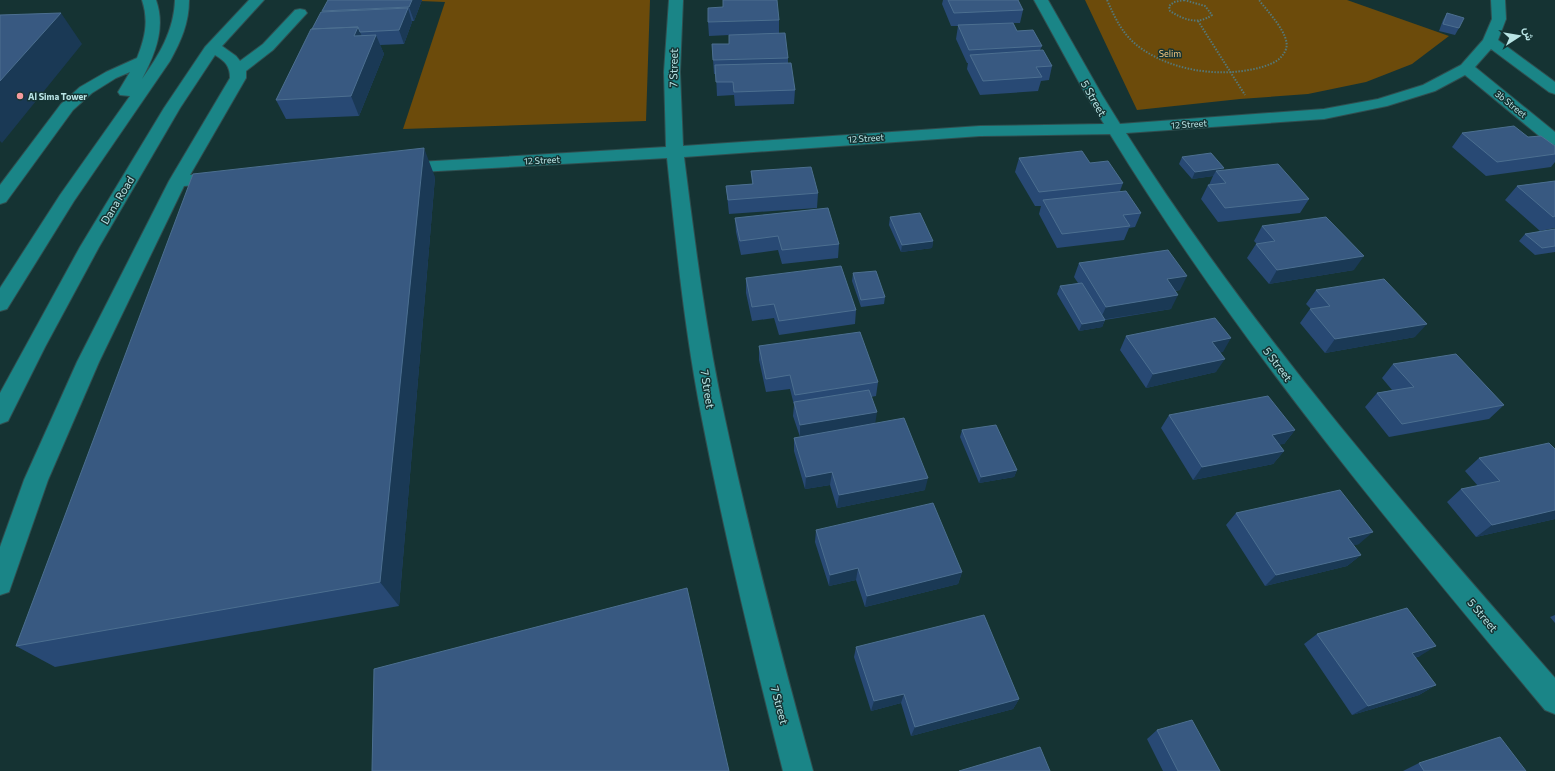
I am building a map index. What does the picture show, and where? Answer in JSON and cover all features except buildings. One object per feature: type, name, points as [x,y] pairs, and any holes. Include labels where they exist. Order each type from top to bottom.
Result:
[{"type":"street","points":[[66,199],[77,165],[132,82],[143,61],[150,42],[153,24],[153,8],[149,0]]},
{"type":"street","points":[[0,304],[66,199],[162,61],[174,39],[181,18],[182,0]]},
{"type":"street","name":"Dana Road","points":[[0,415],[74,273],[124,186],[212,47],[237,17],[257,0]]},
{"type":"street","name":"7 Street","points":[[676,0],[672,72],[675,152],[688,270],[713,418],[758,621],[798,771]]},
{"type":"street","name":"5 Street","points":[[1041,0],[1069,55],[1113,129],[1215,282],[1308,403],[1435,559],[1555,700]]},
{"type":"street","name":"12 Street","points":[[383,169],[675,152],[980,131],[1113,129],[1324,114],[1381,103],[1429,88],[1466,68],[1490,41],[1499,19],[1498,0]]},
{"type":"street","points":[[239,69],[268,47],[300,13]]},
{"type":"street","points":[[1490,41],[1555,89]]},
{"type":"street","points":[[0,583],[36,480],[85,369],[178,181],[238,78],[239,69],[235,62],[212,47]]},
{"type":"street","points":[[0,198],[66,107],[86,90],[143,61]]},
{"type":"street","name":"3b Street","points":[[1466,68],[1555,140]]},
{"type":"street","points":[[178,181],[234,178]]},
{"type":"path","points":[[1107,0],[1119,26],[1129,40],[1147,53],[1172,64],[1201,71],[1231,73],[1257,70],[1276,61],[1286,49],[1285,35],[1259,0]]},
{"type":"path","points":[[1184,0],[1205,5],[1211,10],[1212,15],[1207,19],[1198,21],[1186,20],[1176,16],[1170,11],[1169,6],[1174,2],[1184,0]]},
{"type":"path","points":[[1198,21],[1260,119]]},
{"type":"green space","points":[[395,0],[650,0],[646,121],[403,129],[445,2]]},
{"type":"green space","name":"Selim","points":[[1085,0],[1347,0],[1449,36],[1412,64],[1366,82],[1308,94],[1240,99],[1137,110]]},
{"type":"place","name":"Al Sima Tower","points":[[20,96]]}]
